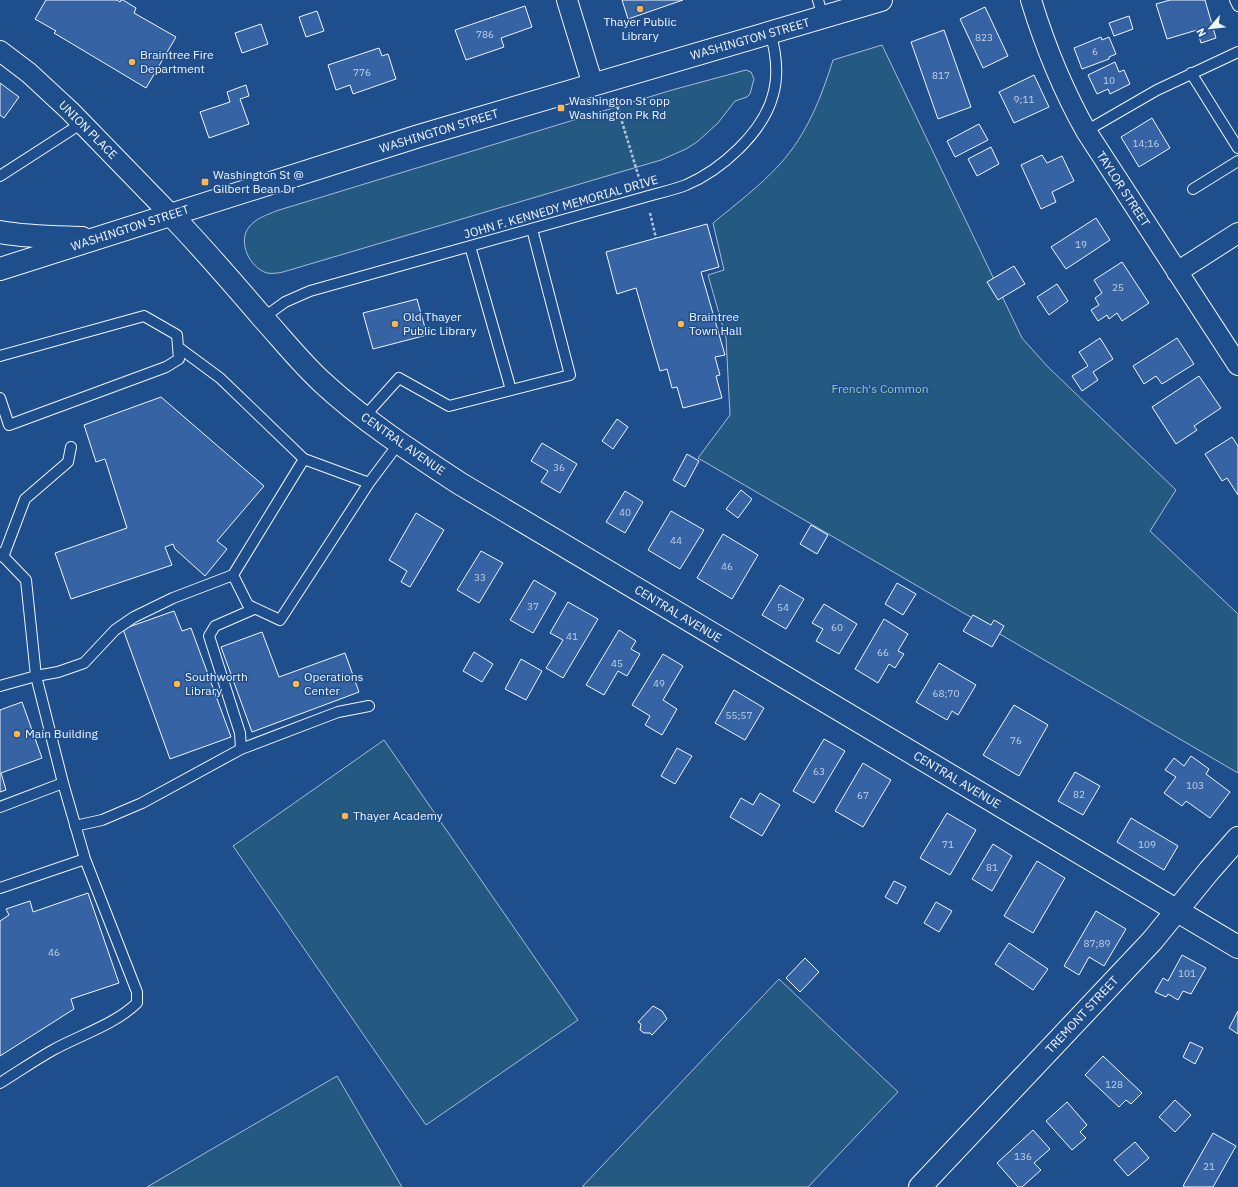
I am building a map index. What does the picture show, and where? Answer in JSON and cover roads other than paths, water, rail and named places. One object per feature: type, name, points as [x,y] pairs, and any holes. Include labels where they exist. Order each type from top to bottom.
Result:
[{"type":"main road","name":"WASHINGTON STREET","points":[[0,269],[419,136],[770,32],[820,9],[881,0]]},
{"type":"main road","name":"CENTRAL AVENUE","points":[[170,215],[207,254],[299,359],[323,384],[399,443],[459,483],[1238,947]]},
{"type":"main road","points":[[0,232],[17,235],[99,238]]},
{"type":"main road","name":"TREMONT STREET","points":[[920,1187],[1152,941],[1238,838]]},
{"type":"street","points":[[567,0],[602,83]]},
{"type":"street","name":"TAYLOR STREET","points":[[1031,0],[1050,57],[1067,96],[1086,131],[1238,365]]},
{"type":"street","name":"UNION PLACE","points":[[0,51],[29,73],[82,123],[170,215]]},
{"type":"street","points":[[1177,272],[1238,233]]},
{"type":"lane","points":[[1236,0],[1238,6]]},
{"type":"lane","name":"JOHN F. KENNEDY MEMORIAL DRIVE","points":[[263,318],[285,302],[310,291],[645,197],[686,185],[700,178],[726,160],[751,135],[768,109],[773,96],[777,69],[770,32]]},
{"type":"lane","points":[[1086,131],[1157,90],[1238,52]]},
{"type":"lane","points":[[1191,73],[1238,148]]},
{"type":"lane","points":[[0,176],[82,123]]},
{"type":"lane","points":[[1193,189],[1238,161]]},
{"type":"lane","points":[[364,417],[399,378],[449,406],[570,375],[532,229]]},
{"type":"lane","points":[[470,246],[511,390]]},
{"type":"lane","points":[[0,356],[144,316],[178,335],[179,359],[166,367],[9,425],[0,398]]},
{"type":"lane","points":[[178,347],[220,378],[304,459],[369,483]]},
{"type":"lane","points":[[234,575],[248,605],[280,620],[369,483],[399,443]]},
{"type":"lane","points":[[0,1083],[53,1050],[116,1018],[137,1003],[137,992],[85,860],[63,783],[36,676],[26,580],[2,555],[25,499],[68,462],[71,447]]},
{"type":"lane","points":[[0,686],[36,676],[58,672],[84,663],[115,630],[134,617],[173,598],[234,575],[304,459]]},
{"type":"lane","points":[[241,749],[240,733],[209,636],[215,626],[254,609]]},
{"type":"lane","points":[[75,826],[102,820],[135,806],[241,749],[338,712],[369,706]]},
{"type":"lane","points":[[0,807],[63,783]]},
{"type":"lane","points":[[0,888],[85,860]]},
{"type":"place","name":"Thayer Public Library","points":[[640,9]]},
{"type":"place","name":"Braintree Fire Department","points":[[132,62]]},
{"type":"place","name":"Washington St opp Washington Pk Rd","points":[[561,108]]},
{"type":"place","name":"Washington St @ Gilbert Bean Dr","points":[[205,182]]},
{"type":"place","name":"Old Thayer Public Library","points":[[395,324]]},
{"type":"place","name":"Braintree Town Hall","points":[[681,324]]},
{"type":"place","name":"Southworth Library","points":[[177,684]]},
{"type":"place","name":"Operations Center","points":[[296,684]]},
{"type":"place","name":"Main Building","points":[[17,734]]},
{"type":"place","name":"Thayer Academy","points":[[345,816]]},
{"type":"park label","name":"French's Common","points":[[880,389]]}]
